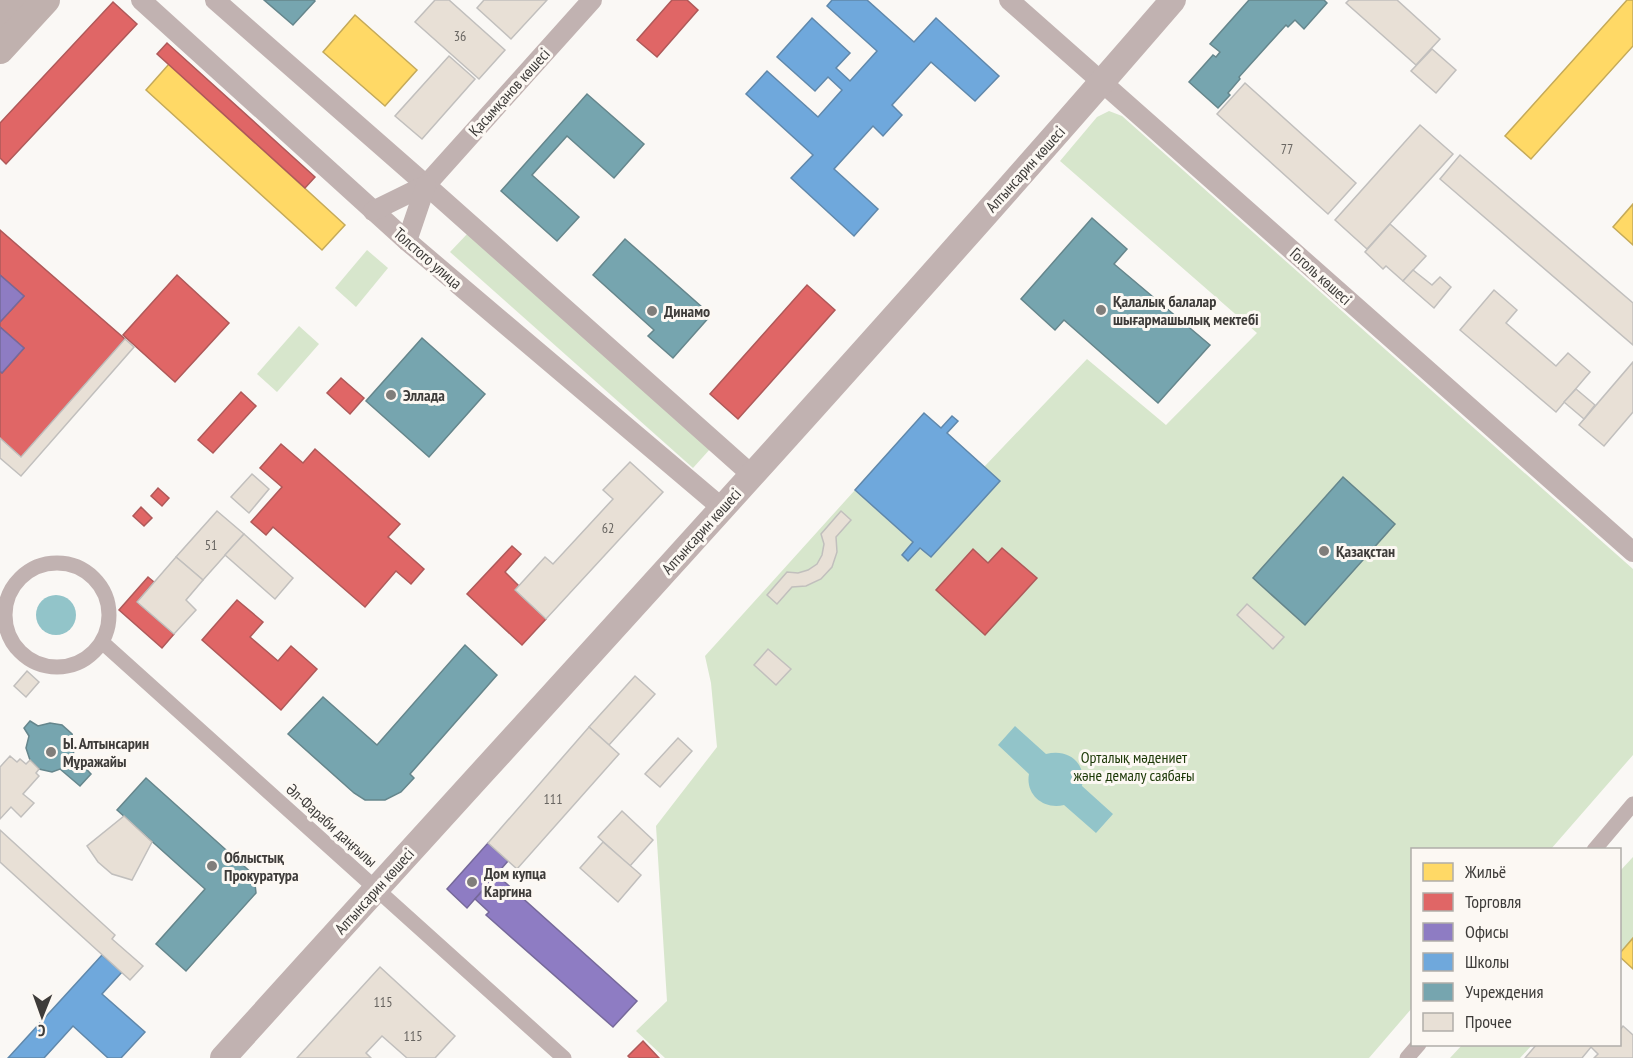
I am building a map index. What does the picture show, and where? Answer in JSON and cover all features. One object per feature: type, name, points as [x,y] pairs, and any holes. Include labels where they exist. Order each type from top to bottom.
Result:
[{"type":"main road","points":[[0,17],[16,0]]},
{"type":"main road","points":[[0,50],[46,0]]},
{"type":"street","name":"Толстого улица","points":[[141,0],[407,241],[722,508]]},
{"type":"street","points":[[215,0],[752,475]]},
{"type":"street","name":"Қасымқанов көшесі","points":[[373,211],[426,185],[592,0]]},
{"type":"street","name":"Гоголь көшесі","points":[[1009,0],[1633,552]]},
{"type":"street","name":"Алтынсарин көшесі","points":[[223,1058],[752,475],[1173,0]]},
{"type":"street","name":"Қасымқанов көшесі","points":[[407,241],[426,185]]},
{"type":"street","points":[[58,562],[86,571],[105,592],[109,609],[108,626],[102,642],[89,657],[72,666],[52,668],[34,662],[18,651],[10,639],[5,625],[4,609],[8,594],[17,580],[29,570],[43,564],[58,562]]},
{"type":"street","name":"Әл-Фараби даңғылы","points":[[102,642],[564,1058]]},
{"type":"street","points":[[1595,848],[1633,804]]},
{"type":"street","points":[[1407,1058],[1417,1046]]},
{"type":"green space","name":"Орталық мәдениет және демалу саябағы","points":[[1109,111],[1122,116],[1633,569],[1633,755],[1552,848],[1411,848],[1411,1009],[1369,1058],[665,1058],[636,1031],[667,1001],[656,826],[717,747],[711,683],[705,656],[855,490],[913,542],[902,555],[908,561],[920,548],[931,557],[1000,481],[984,467],[1087,359],[1166,425],[1257,333],[1060,161],[1097,117]]},
{"type":"green space","points":[[469,232],[711,448],[693,468],[450,252]]},
{"type":"green space","points":[[367,250],[388,268],[356,307],[335,288]]},
{"type":"green space","points":[[299,326],[319,344],[277,392],[257,374]]},
{"type":"green space","points":[[1633,857],[1633,940],[1621,954],[1621,870]]},
{"type":"green space","points":[[1461,1046],[1531,1046],[1520,1058],[1450,1058]]},
{"type":"water","points":[[56,595],[70,601],[76,615],[70,629],[56,635],[42,629],[36,615],[42,601]]},
{"type":"water","points":[[1015,726],[1046,754],[1062,753],[1079,764],[1082,770],[1082,786],[1113,814],[1096,833],[1064,805],[1043,803],[1033,794],[1029,774],[998,745]]},
{"type":"building: Жильё","points":[[1627,0],[1633,0],[1633,46],[1531,159],[1505,136]]},
{"type":"building: Жильё","points":[[355,15],[417,70],[385,106],[323,52]]},
{"type":"building: Жильё","points":[[169,64],[345,225],[322,250],[146,90]]},
{"type":"building: Жильё","points":[[1633,204],[1633,245],[1613,227]]},
{"type":"building: Жильё","points":[[1633,938],[1633,969],[1621,958],[1621,952]]},
{"type":"building: Торговля","points":[[672,0],[687,0],[698,10],[657,57],[637,40]]},
{"type":"building: Торговля","points":[[113,2],[137,24],[6,164],[0,158],[0,123]]},
{"type":"building: Торговля","points":[[167,43],[315,177],[305,188],[157,54]]},
{"type":"building: Торговля","points":[[0,230],[125,339],[21,457],[0,438],[0,371],[2,373],[24,348],[0,327],[0,322],[24,296],[0,275]]},
{"type":"building: Торговля","points":[[177,275],[229,323],[175,382],[123,335]]},
{"type":"building: Торговля","points":[[807,285],[835,310],[738,419],[710,394]]},
{"type":"building: Торговля","points":[[341,378],[364,398],[350,414],[327,393]]},
{"type":"building: Торговля","points":[[241,392],[256,406],[213,453],[198,440]]},
{"type":"building: Торговля","points":[[281,444],[303,463],[315,449],[400,524],[388,537],[424,569],[411,584],[396,571],[365,607],[273,527],[266,535],[251,522],[282,487],[260,468]]},
{"type":"building: Торговля","points":[[158,488],[169,498],[162,506],[151,496]]},
{"type":"building: Торговля","points":[[141,507],[152,518],[144,526],[133,516]]},
{"type":"building: Торговля","points":[[512,546],[521,554],[505,572],[519,586],[515,590],[546,619],[522,645],[467,594]]},
{"type":"building: Торговля","points":[[1002,548],[1037,578],[985,635],[936,590],[973,549],[988,563]]},
{"type":"building: Торговля","points":[[148,577],[154,582],[137,602],[174,634],[162,648],[119,610]]},
{"type":"building: Торговля","points":[[237,600],[263,622],[250,637],[278,661],[291,646],[317,669],[281,710],[202,640]]},
{"type":"building: Торговля","points":[[643,1041],[659,1058],[630,1058],[628,1056]]},
{"type":"building: Офисы","points":[[0,275],[24,296],[0,322]]},
{"type":"building: Офисы","points":[[0,327],[24,348],[2,373],[0,371]]},
{"type":"building: Офисы","name":"Дом купца Каргина","points":[[488,843],[508,861],[467,908],[447,889]]},
{"type":"building: Офисы","points":[[497,875],[637,1001],[613,1027],[486,915],[489,912],[475,899]]},
{"type":"building: Школы","points":[[832,0],[867,0],[914,42],[936,18],[999,76],[975,101],[931,62],[892,105],[902,115],[883,136],[873,126],[834,169],[878,209],[854,236],[791,178],[813,155],[746,94],[767,71],[818,117],[842,90],[828,77],[815,91],[777,57],[812,18],[850,53],[836,68],[850,81],[877,51],[827,6]]},
{"type":"building: Школы","points":[[924,413],[941,428],[952,416],[958,421],[947,433],[1000,481],[931,557],[920,548],[908,561],[902,555],[913,542],[855,490]]},
{"type":"building: Школы","points":[[102,955],[122,972],[102,994],[145,1032],[121,1058],[108,1058],[73,1026],[44,1058],[8,1058]]},
{"type":"building: Учреждения","points":[[264,0],[314,0],[315,1],[293,25]]},
{"type":"building: Учреждения","points":[[1249,0],[1324,0],[1327,3],[1304,29],[1295,20],[1288,27],[1286,25],[1239,77],[1240,79],[1228,93],[1230,95],[1218,108],[1189,82],[1213,55],[1216,57],[1220,52],[1210,44]]},
{"type":"building: Учреждения","points":[[587,94],[644,144],[614,178],[567,136],[532,175],[579,217],[557,241],[501,191]]},
{"type":"building: Учреждения","name":"Қалалық балалар шығармашылық мектебі","points":[[1092,218],[1127,249],[1114,264],[1210,345],[1158,403],[1064,320],[1055,330],[1021,299]]},
{"type":"building: Учреждения","points":[[625,239],[711,315],[673,358],[648,336],[654,330],[593,275]]},
{"type":"building: Учреждения","points":[[422,338],[485,394],[429,457],[366,401]]},
{"type":"building: Учреждения","name":"Қазақстан","points":[[1343,477],[1395,524],[1305,625],[1253,578]]},
{"type":"building: Учреждения","points":[[465,645],[497,675],[410,774],[414,778],[401,792],[385,800],[365,800],[354,793],[288,734],[323,697],[377,745]]},
{"type":"building: Учреждения","name":"Ы. Алтынсарин Мұражайы","points":[[30,721],[38,726],[50,723],[62,725],[72,734],[75,746],[73,755],[91,774],[80,786],[60,769],[52,772],[39,769],[30,760],[26,748],[29,736],[24,728]]},
{"type":"building: Учреждения","name":"Облыстық Прокуратура","points":[[146,778],[254,875],[256,893],[186,971],[156,944],[205,889],[117,810]]},
{"type":"building: Прочее","points":[[435,0],[449,0],[505,50],[479,79],[415,22]]},
{"type":"building: Прочее","points":[[484,0],[547,0],[511,39],[477,8]]},
{"type":"building: Прочее","points":[[1349,0],[1397,0],[1440,39],[1416,65],[1346,3]]},
{"type":"building: Прочее","points":[[1432,49],[1456,70],[1436,93],[1411,71]]},
{"type":"building: Прочее","points":[[449,56],[475,79],[422,139],[395,116]]},
{"type":"building: Прочее","points":[[1245,83],[1356,183],[1328,214],[1217,114]]},
{"type":"building: Прочее","points":[[1420,125],[1453,154],[1367,249],[1335,220]]},
{"type":"building: Прочее","points":[[1460,155],[1633,303],[1633,345],[1440,179]]},
{"type":"building: Прочее","points":[[1390,224],[1426,256],[1403,281],[1386,266],[1383,269],[1365,252]]},
{"type":"building: Прочее","points":[[1413,270],[1432,285],[1440,277],[1451,287],[1434,308],[1403,281]]},
{"type":"building: Прочее","points":[[1494,290],[1517,310],[1506,323],[1556,366],[1568,353],[1590,372],[1556,412],[1460,330]]},
{"type":"building: Прочее","points":[[125,339],[134,347],[21,476],[0,458],[0,438],[21,457]]},
{"type":"building: Прочее","points":[[1633,362],[1633,412],[1604,446],[1579,425]]},
{"type":"building: Прочее","points":[[1576,389],[1595,405],[1584,419],[1564,402]]},
{"type":"building: Прочее","points":[[630,462],[663,492],[546,619],[515,590],[545,557],[553,564],[613,499],[603,490]]},
{"type":"building: Прочее","points":[[252,474],[269,489],[249,513],[231,497]]},
{"type":"building: Прочее","points":[[217,511],[244,534],[203,580],[176,557]]},
{"type":"building: Прочее","points":[[841,511],[851,520],[836,537],[837,552],[832,567],[821,579],[806,586],[792,587],[777,604],[767,595],[787,572],[798,573],[817,564],[824,544],[821,534]]},
{"type":"building: Прочее","points":[[244,534],[293,578],[275,599],[225,555]]},
{"type":"building: Прочее","points":[[176,557],[203,580],[186,600],[196,610],[174,634],[137,602]]},
{"type":"building: Прочее","points":[[1247,604],[1284,637],[1273,649],[1237,615]]},
{"type":"building: Прочее","points":[[768,649],[791,669],[776,685],[754,665]]},
{"type":"building: Прочее","points":[[27,671],[39,682],[26,697],[14,686]]},
{"type":"building: Прочее","points":[[635,676],[655,694],[609,745],[589,727]]},
{"type":"building: Прочее","points":[[589,727],[619,754],[517,869],[488,843]]},
{"type":"building: Прочее","points":[[678,738],[692,751],[660,787],[645,774]]},
{"type":"building: Прочее","points":[[10,756],[17,762],[20,759],[26,764],[30,760],[39,769],[36,773],[39,776],[23,794],[34,803],[21,817],[11,807],[0,819],[0,767]]},
{"type":"building: Прочее","points":[[622,811],[653,840],[630,866],[598,837]]},
{"type":"building: Прочее","points":[[124,816],[152,842],[132,880],[112,874],[98,862],[87,846]]},
{"type":"building: Прочее","points":[[0,830],[115,935],[112,939],[143,966],[130,980],[0,862]]},
{"type":"building: Прочее","points":[[603,842],[641,875],[618,902],[580,868]]},
{"type":"building: Прочее","points":[[380,967],[455,1036],[435,1058],[407,1058],[382,1036],[366,1053],[371,1058],[297,1058]]},
{"type":"building: Прочее","points":[[1623,1026],[1633,1035],[1633,1058],[1594,1058],[1598,1054],[1591,1047],[1582,1058],[1525,1058],[1535,1046],[1621,1046]]},
{"type":"place","name":"Қалалық балалар шығармашылық мектебі","points":[[1101,310]]},
{"type":"place","name":"Динамо","points":[[652,311]]},
{"type":"place","name":"Эллада","points":[[391,395]]},
{"type":"place","name":"Қазақстан","points":[[1324,551]]},
{"type":"place","name":"Ы. Алтынсарин Мұражайы","points":[[51,752]]},
{"type":"place","name":"Облыстық Прокуратура","points":[[212,866]]},
{"type":"place","name":"Дом купца Каргина","points":[[472,882]]}]
